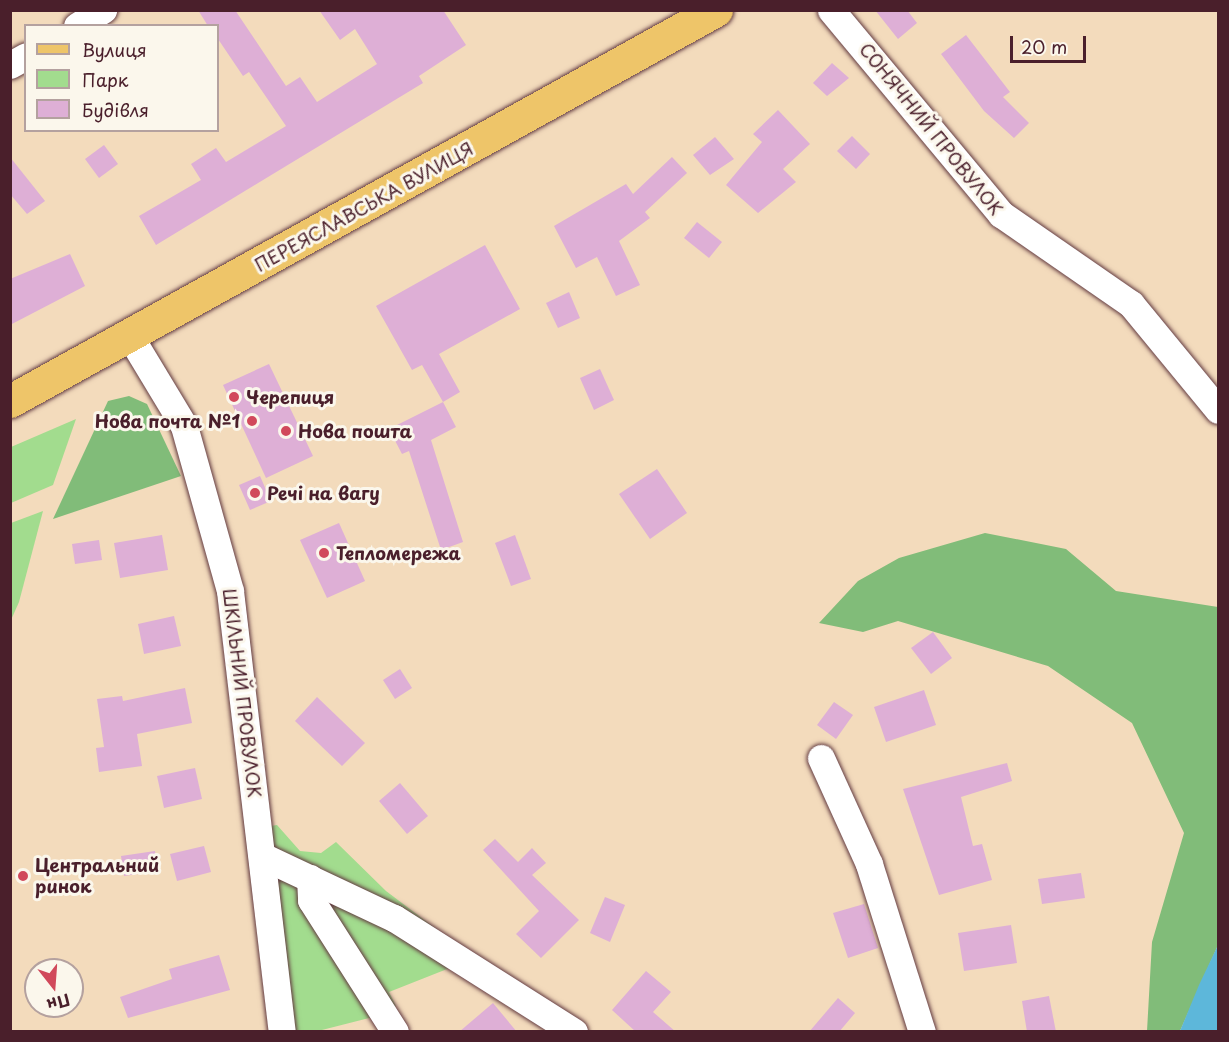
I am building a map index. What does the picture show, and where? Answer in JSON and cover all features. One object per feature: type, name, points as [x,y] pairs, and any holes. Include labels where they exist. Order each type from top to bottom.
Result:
[{"type":"main road","name":"ПЕРЕЯСЛАВСЬКА ВУЛИЦЯ","points":[[10,401],[131,338],[716,10]]},
{"type":"street","points":[[80,24],[103,10]]},
{"type":"street","name":"СОНЯЧНИЙ ПРОВУЛОК","points":[[831,10],[996,209],[1025,235],[1131,304],[1218,410]]},
{"type":"street","points":[[10,65],[24,57]]},
{"type":"street","name":"ШКІЛЬНИЙ ПРОВУЛОК","points":[[131,338],[184,426],[220,549],[242,655],[282,1032]]},
{"type":"street","points":[[821,758],[869,864],[922,1032]]},
{"type":"street","points":[[262,856],[394,918],[574,1032]]},
{"type":"street","points":[[310,878],[311,900],[395,1032]]},
{"type":"green space","points":[[129,396],[147,404],[181,476],[53,519],[108,401]]},
{"type":"green space","points":[[76,419],[53,485],[11,503],[11,447]]},
{"type":"green space","points":[[43,511],[19,602],[11,620],[11,523]]},
{"type":"green space","points":[[985,533],[1066,549],[1116,591],[1218,607],[1218,945],[1180,1031],[1147,1031],[1152,942],[1184,833],[1132,723],[1048,666],[898,621],[863,632],[819,623],[858,581],[899,558]]},
{"type":"green space","points":[[277,825],[300,851],[321,853],[336,842],[386,891],[475,958],[389,992],[396,1006],[377,1016],[318,1031],[277,1031],[257,828]]},
{"type":"water","points":[[1218,945],[1218,1031],[1180,1031],[1199,985]]},
{"type":"building","points":[[198,10],[235,10],[286,86],[300,77],[317,102],[377,64],[355,29],[340,40],[319,10],[443,10],[466,45],[419,76],[423,83],[156,245],[139,216],[201,180],[191,164],[216,148],[226,162],[286,126],[249,72],[243,76],[219,40],[219,24],[207,24]]},
{"type":"building","points":[[875,10],[907,10],[917,23],[898,39]]},
{"type":"building","points":[[966,35],[1010,92],[1003,97],[1029,123],[1014,138],[984,111],[941,54]]},
{"type":"building","points":[[832,63],[849,78],[827,96],[813,83]]},
{"type":"building","points":[[778,110],[810,144],[783,169],[796,182],[758,213],[726,185],[762,142],[753,134]]},
{"type":"building","points":[[852,136],[870,154],[856,169],[837,151]]},
{"type":"building","points":[[715,137],[734,159],[710,175],[693,155]]},
{"type":"building","points":[[104,145],[118,164],[99,178],[85,159]]},
{"type":"building","points":[[10,157],[45,201],[27,214],[10,194]]},
{"type":"building","points":[[672,157],[687,173],[645,212],[650,218],[619,241],[640,285],[616,296],[597,257],[576,268],[554,226],[626,184],[633,194]]},
{"type":"building","points":[[697,222],[722,242],[709,258],[684,238]]},
{"type":"building","points":[[485,245],[520,309],[439,354],[460,392],[443,402],[422,365],[412,370],[376,306]]},
{"type":"building","points":[[70,254],[85,286],[10,325],[10,279]]},
{"type":"building","points":[[569,292],[580,318],[558,328],[546,303]]},
{"type":"building","points":[[269,364],[313,456],[266,478],[223,385]]},
{"type":"building","points":[[600,369],[614,400],[594,410],[580,378]]},
{"type":"building","points":[[443,402],[456,427],[431,440],[463,542],[441,550],[409,451],[402,454],[389,429]]},
{"type":"building","points":[[657,469],[687,513],[650,539],[619,494]]},
{"type":"building","name":"Речі на вагу","points":[[260,476],[271,501],[250,510],[239,485]]},
{"type":"building","points":[[339,523],[365,581],[327,598],[300,540]]},
{"type":"building","points":[[162,535],[168,570],[120,578],[114,543]]},
{"type":"building","points":[[515,535],[531,579],[511,586],[495,543]]},
{"type":"building","points":[[99,540],[102,560],[75,564],[72,544]]},
{"type":"building","points":[[174,616],[181,646],[144,654],[138,624]]},
{"type":"building","points":[[933,632],[952,658],[931,674],[911,648]]},
{"type":"building","points":[[400,669],[412,688],[395,699],[383,680]]},
{"type":"building","points":[[185,688],[192,723],[137,734],[142,766],[99,772],[96,748],[104,747],[97,699],[122,696],[123,701]]},
{"type":"building","points":[[924,690],[936,725],[886,742],[874,707]]},
{"type":"building","points":[[317,697],[365,743],[342,766],[295,721]]},
{"type":"building","points":[[834,702],[853,715],[836,739],[817,725]]},
{"type":"building","points":[[1007,763],[1012,781],[961,797],[973,846],[982,844],[992,880],[939,895],[903,789]]},
{"type":"building","points":[[195,768],[202,799],[164,808],[157,776]]},
{"type":"building","points":[[400,783],[428,816],[407,834],[379,801]]},
{"type":"building","points":[[495,839],[518,862],[532,848],[546,863],[532,875],[579,920],[541,958],[516,934],[539,911],[483,850]]},
{"type":"building","points":[[204,846],[211,872],[177,881],[170,854]]},
{"type":"building","points":[[155,851],[158,871],[124,876],[121,856]]},
{"type":"building","points":[[1081,873],[1085,898],[1042,904],[1038,879]]},
{"type":"building","points":[[605,897],[625,905],[610,942],[590,933]]},
{"type":"building","points":[[864,904],[878,948],[848,958],[833,913]]},
{"type":"building","points":[[1011,925],[1017,963],[964,971],[958,933]]},
{"type":"building","points":[[219,955],[230,990],[128,1018],[120,997],[172,979],[169,969]]},
{"type":"building","points":[[646,971],[671,992],[653,1012],[676,1032],[636,1032],[612,1010]]},
{"type":"building","points":[[1049,996],[1056,1032],[1027,1032],[1022,1001]]},
{"type":"building","points":[[838,998],[855,1013],[839,1032],[809,1032]]},
{"type":"building","points":[[493,1003],[517,1032],[459,1032]]},
{"type":"place","name":"Черепиця","points":[[234,397]]},
{"type":"place","name":"Нова почта №1","points":[[252,421]]},
{"type":"place","name":"Нова пошта","points":[[286,431]]},
{"type":"place","name":"Речі на вагу","points":[[255,493]]},
{"type":"place","name":"Тепломережа","points":[[324,553]]},
{"type":"place","name":"Центральний ринок","points":[[23,876]]}]
